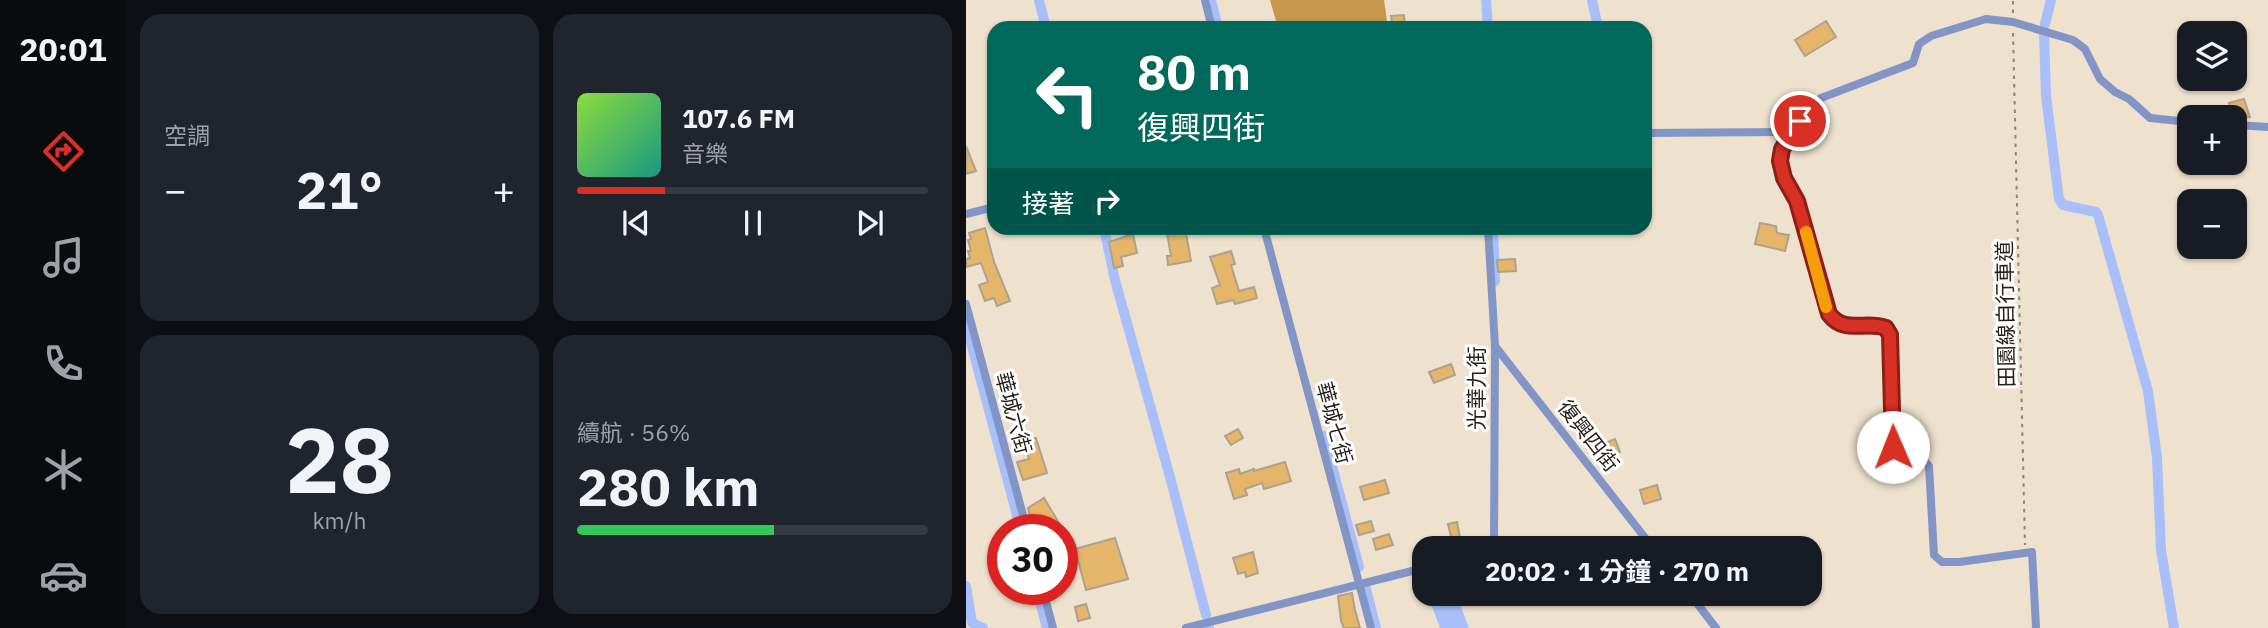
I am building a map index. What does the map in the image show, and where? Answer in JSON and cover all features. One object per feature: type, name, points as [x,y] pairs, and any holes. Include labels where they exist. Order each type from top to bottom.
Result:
[{"type":"street","points":[[1205,0],[1210,21]]},
{"type":"street","points":[[2036,628],[2032,552],[1958,562],[1942,562],[1934,555],[1929,466],[1919,454],[1893,447],[1890,335],[1886,328],[1878,325],[1842,326],[1829,314],[1797,201],[1784,178],[1780,161],[1782,149],[1791,132],[1821,98],[1913,63],[1919,44],[1931,36],[1986,19],[2013,22],[2073,40],[2085,49],[2100,79],[2115,92],[2129,99],[2150,118],[2177,121]]},
{"type":"street","points":[[2247,126],[2268,127]]},
{"type":"street","points":[[1652,133],[1791,132]]},
{"type":"street","points":[[966,214],[987,209]]},
{"type":"street","name":"華城七街","points":[[1266,235],[1371,628]]},
{"type":"street","name":"光華九街","points":[[1488,235],[1494,346],[1494,536]]},
{"type":"street","name":"華城六街","points":[[966,304],[1023,514]]},
{"type":"street","name":"復興四街","points":[[1494,346],[1644,536]]},
{"type":"street","points":[[1186,628],[1412,571]]},
{"type":"street","points":[[1047,605],[1053,628]]},
{"type":"street","points":[[1699,606],[1716,628]]},
{"type":"path","name":"田園線自行車道","points":[[2013,0],[2025,553]]},
{"type":"shaded area","points":[[1270,0],[1384,0],[1387,21],[1276,21]]},
{"type":"water","points":[[1432,606],[1461,606],[1469,628],[1440,628]]},
{"type":"building","points":[[1404,15],[1404,21],[1392,21],[1391,16]]},
{"type":"building","points":[[1826,21],[1836,37],[1805,56],[1795,40]]},
{"type":"building","points":[[2244,99],[2246,105],[2230,105],[2229,103]]},
{"type":"building","points":[[966,146],[976,171],[966,174]]},
{"type":"building","points":[[1760,223],[1776,226],[1777,233],[1789,235],[1785,251],[1755,244]]},
{"type":"building","points":[[985,228],[994,262],[1010,301],[997,306],[994,298],[985,301],[979,285],[988,282],[981,263],[966,267],[966,259],[970,258],[968,251],[971,251],[969,233]]},
{"type":"building","points":[[1133,235],[1137,253],[1121,257],[1123,266],[1114,268],[1109,242]]},
{"type":"building","points":[[1167,235],[1186,235],[1191,261],[1168,265],[1167,256],[1171,256]]},
{"type":"building","points":[[1231,251],[1235,264],[1231,265],[1239,291],[1254,287],[1257,298],[1235,304],[1233,300],[1217,304],[1212,288],[1220,285],[1210,257]]},
{"type":"building","points":[[1515,259],[1516,271],[1498,272],[1497,260]]},
{"type":"building","points":[[1451,364],[1455,375],[1434,383],[1429,372]]},
{"type":"building","points":[[1238,429],[1243,438],[1231,445],[1225,436]]},
{"type":"building","points":[[1036,438],[1047,473],[1023,480],[1017,462],[1029,459],[1024,441]]},
{"type":"building","points":[[1615,439],[1620,452],[1612,455],[1611,451],[1602,455],[1598,446]]},
{"type":"building","points":[[1285,462],[1291,481],[1264,489],[1262,483],[1245,489],[1247,495],[1234,499],[1226,473],[1239,469],[1240,474]]},
{"type":"building","points":[[1385,480],[1389,493],[1364,500],[1360,487]]},
{"type":"building","points":[[1657,485],[1661,499],[1644,504],[1640,490]]},
{"type":"building","points":[[1044,498],[1054,514],[1030,514],[1028,508]]},
{"type":"building","points":[[1371,521],[1374,531],[1359,535],[1356,525]]},
{"type":"building","points":[[1457,522],[1460,536],[1451,536],[1448,524]]},
{"type":"building","points":[[1389,534],[1393,545],[1376,550],[1373,539]]},
{"type":"building","points":[[1115,538],[1128,579],[1086,590],[1078,560],[1078,548]]},
{"type":"building","points":[[1253,552],[1258,573],[1246,577],[1245,572],[1238,574],[1233,558]]},
{"type":"building","points":[[1352,593],[1360,628],[1344,628],[1338,596]]},
{"type":"building","points":[[1086,604],[1090,618],[1078,621],[1075,607]]},
{"type":"waterway","points":[[1039,0],[1044,21]]},
{"type":"waterway","points":[[1211,0],[1216,21]]},
{"type":"waterway","points":[[1486,0],[1488,21]]},
{"type":"waterway","points":[[1592,0],[1596,21]]},
{"type":"waterway","points":[[2045,24],[2051,0]]},
{"type":"waterway","points":[[2044,33],[2046,96],[2059,199],[2063,205],[2096,212],[2098,215],[2148,391],[2157,458],[2161,550],[2174,628]]},
{"type":"waterway","points":[[1105,235],[1115,280],[1206,615]]},
{"type":"waterway","points":[[1493,235],[1495,281]]},
{"type":"waterway","points":[[966,324],[1017,514]]},
{"type":"waterway","points":[[1324,436],[1359,567]]},
{"type":"waterway","points":[[966,586],[972,623],[983,628]]},
{"type":"waterway","points":[[1366,589],[1376,628]]},
{"type":"waterway","points":[[1041,605],[1047,628]]},
{"type":"slow traffic","points":[[1806,232],[1826,307]]},
{"type":"route","points":[[1800,121],[1782,149],[1780,161],[1784,178],[1797,201],[1829,314],[1842,326],[1878,325],[1886,328],[1890,335],[1893,447]]}]
